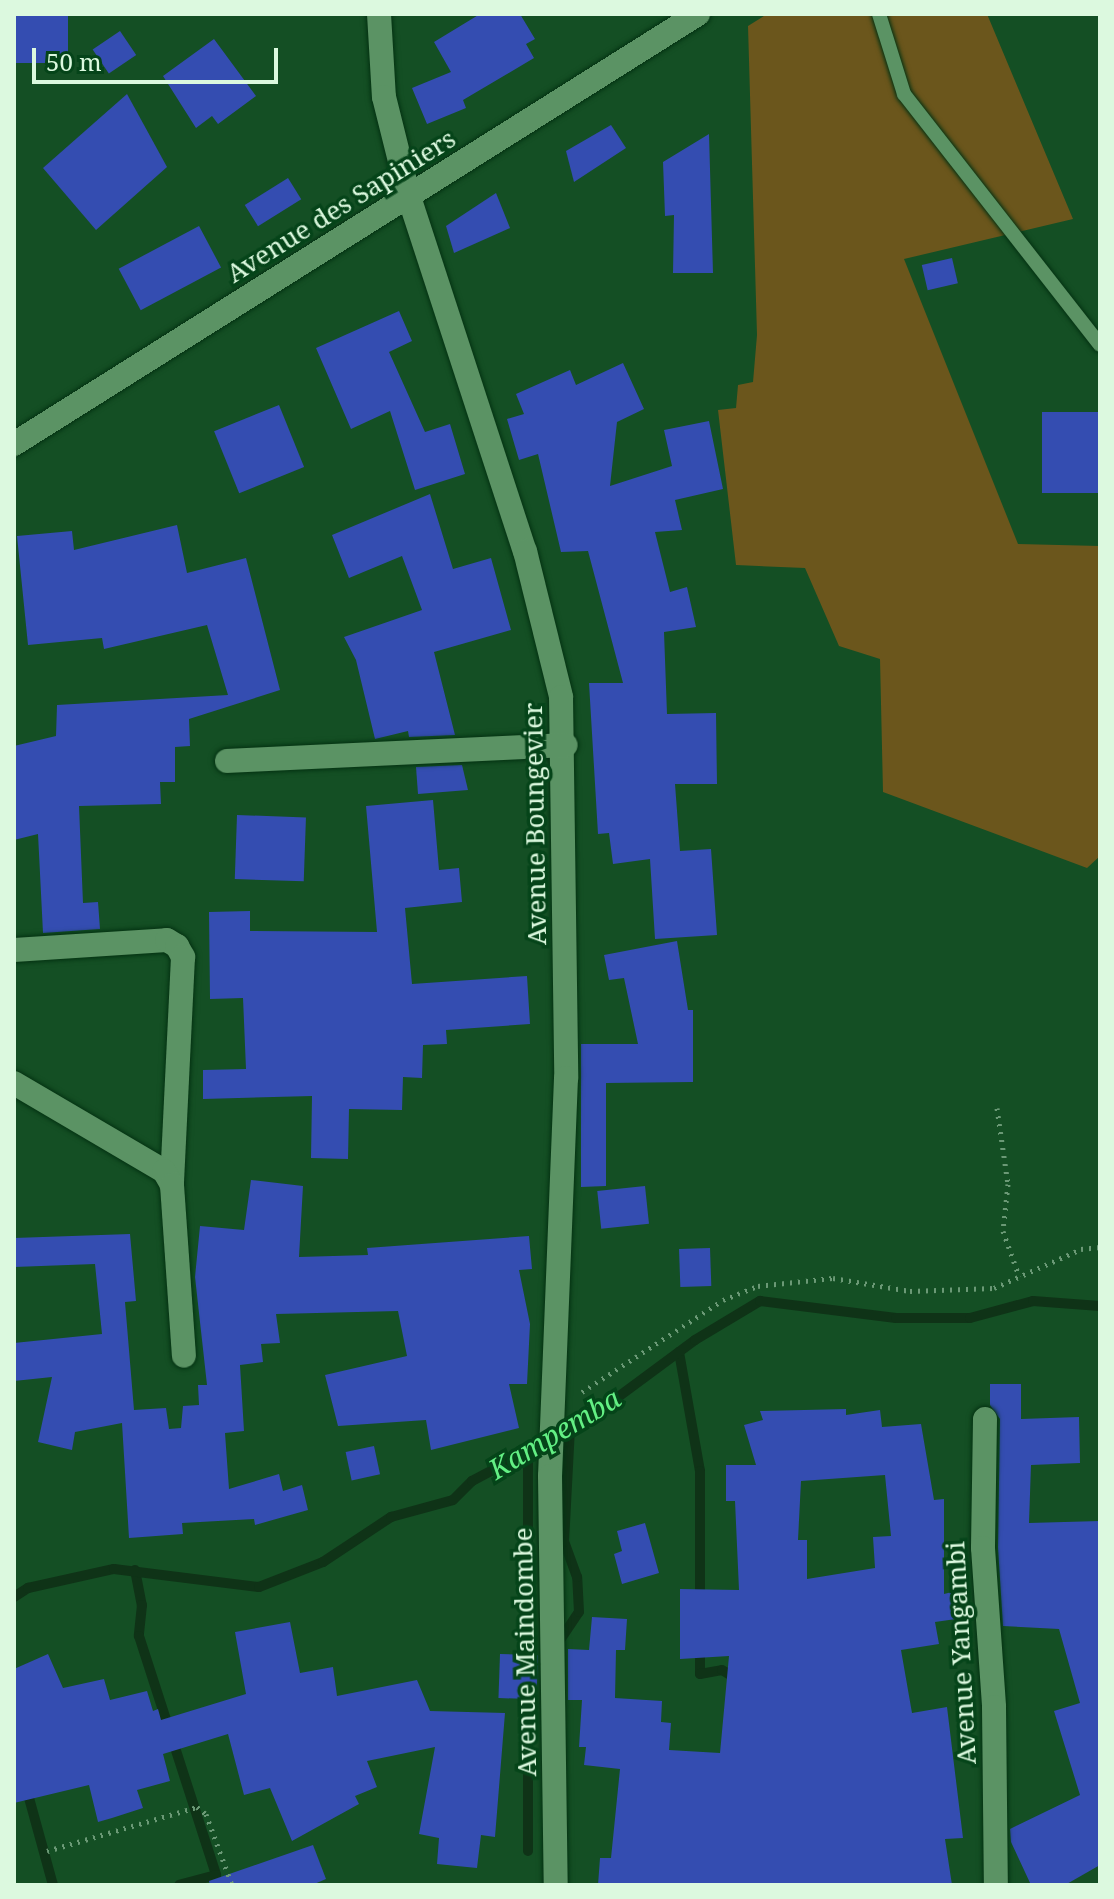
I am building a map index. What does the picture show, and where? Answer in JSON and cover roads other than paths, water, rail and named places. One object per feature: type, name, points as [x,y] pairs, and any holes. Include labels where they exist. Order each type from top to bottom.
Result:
[{"type":"street","name":"Avenue Boungevier","points":[[379,14],[384,97],[409,197],[525,551],[559,685],[566,745],[566,1078],[552,1412]]},
{"type":"street","name":"Avenue des Sapiniers","points":[[14,444],[698,14]]},
{"type":"street","points":[[227,761],[566,745]]},
{"type":"street","points":[[14,950],[167,940],[177,946],[183,957],[172,1185],[184,1356]]},
{"type":"street","points":[[14,1083],[147,1159],[172,1185]]},
{"type":"street","name":"Avenue Maindombe","points":[[552,1412],[550,1476],[556,1885]]},
{"type":"street","name":"Avenue Yangambi","points":[[985,1419],[983,1548],[994,1707],[996,1885]]},
{"type":"lane","points":[[879,14],[904,94],[1100,345]]},
{"type":"waterway","name":"Kampemba","points":[[14,1597],[28,1588],[114,1569],[259,1587],[323,1562],[391,1517],[453,1500],[472,1481],[587,1420],[695,1340],[760,1301],[896,1318],[970,1318],[1033,1301],[1100,1306]]},
{"type":"waterway","points":[[679,1352],[700,1471],[700,1602]]},
{"type":"waterway","points":[[558,1643],[579,1612],[577,1577],[564,1542],[570,1429]]},
{"type":"waterway","points":[[528,1451],[528,1665]]},
{"type":"waterway","points":[[135,1570],[142,1605],[139,1636],[216,1875],[179,1885]]},
{"type":"waterway","points":[[700,1646],[700,1674],[722,1670],[737,1679]]},
{"type":"waterway","points":[[528,1685],[528,1851]]},
{"type":"waterway","points":[[26,1787],[53,1885]]}]
